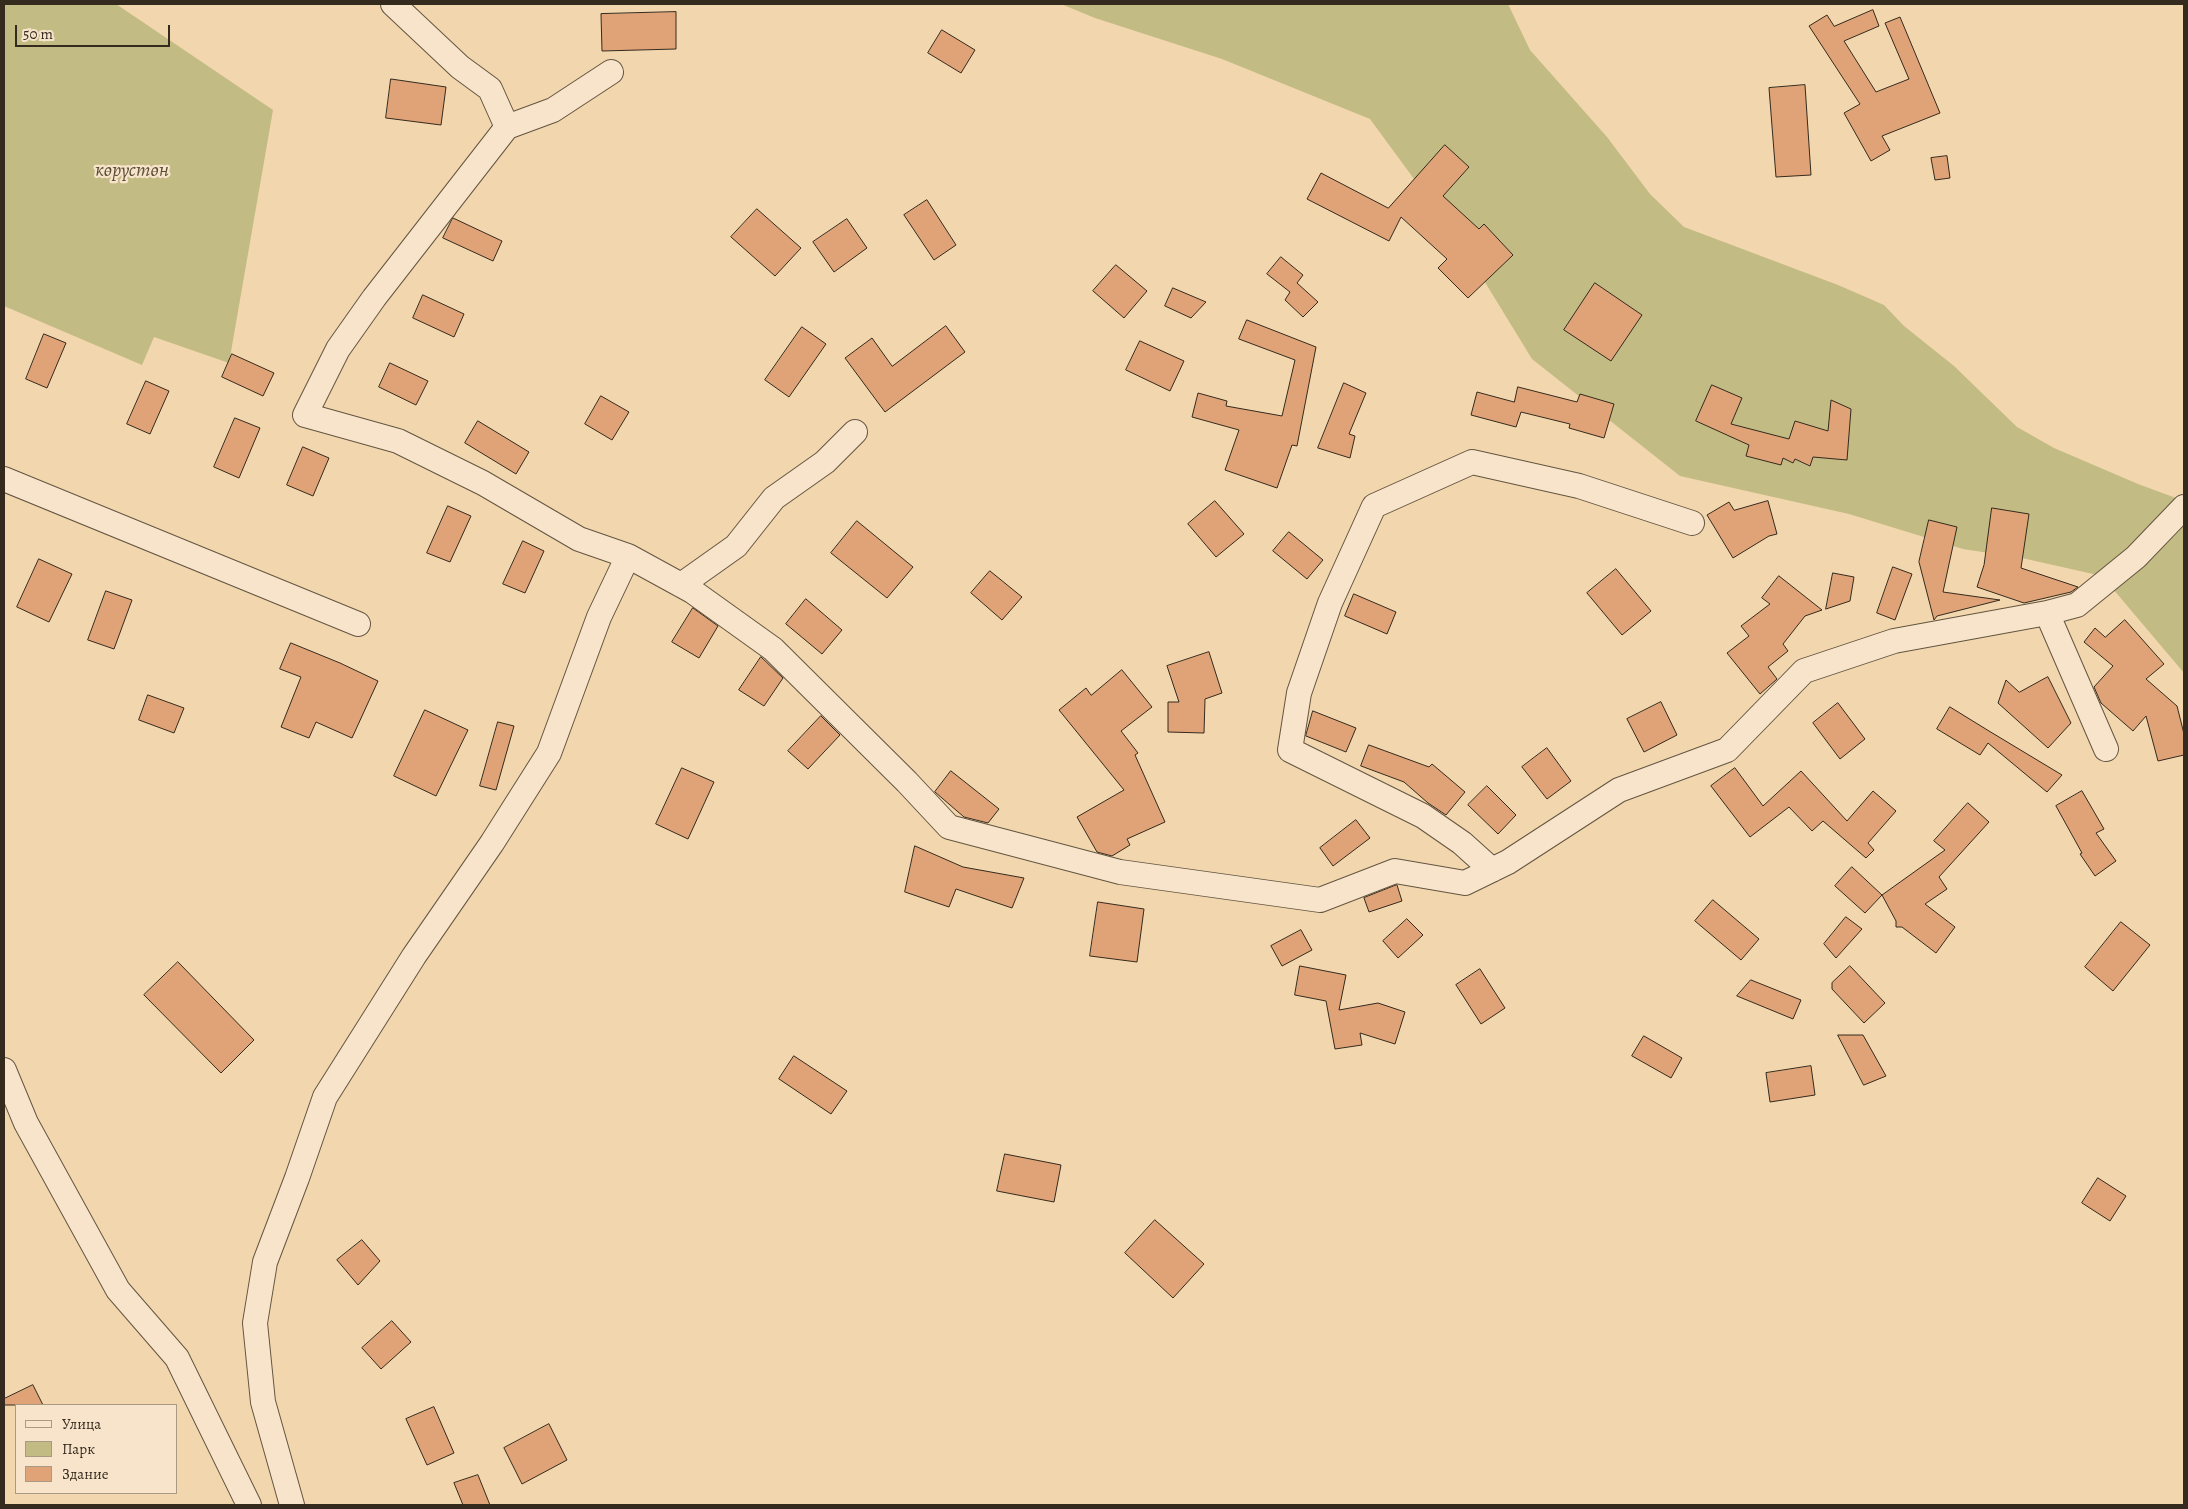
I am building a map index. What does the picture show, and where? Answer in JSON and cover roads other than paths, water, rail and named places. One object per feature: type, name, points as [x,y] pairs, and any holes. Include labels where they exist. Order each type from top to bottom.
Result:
[{"type":"street","points":[[393,4],[460,67],[490,89],[507,127]]},
{"type":"street","points":[[612,72],[553,110],[507,127],[374,298],[338,349],[305,415],[398,441],[483,483],[579,539],[628,556],[692,591],[774,649],[907,782],[949,827],[1120,872],[1320,900],[1395,871],[1465,883],[1508,862],[1619,790],[1727,750],[1804,671],[1894,641],[2047,613],[2078,604],[2136,557],[2184,507]]},
{"type":"street","points":[[681,585],[736,546],[774,498],[825,462],[856,432]]},
{"type":"street","points":[[1492,870],[1462,843],[1423,816],[1290,750],[1299,693],[1330,602],[1374,506],[1472,462],[1579,486],[1692,523]]},
{"type":"street","points":[[4,479],[358,624]]},
{"type":"street","points":[[292,1505],[263,1402],[255,1323],[265,1262],[326,1097],[414,956],[492,843],[550,753],[600,617],[628,556]]},
{"type":"street","points":[[2047,613],[2106,749]]},
{"type":"street","points":[[4,1070],[26,1123],[118,1290],[177,1358],[249,1505]]},
{"type":"park label","name":"көрүстөн","points":[[132,171]]}]
